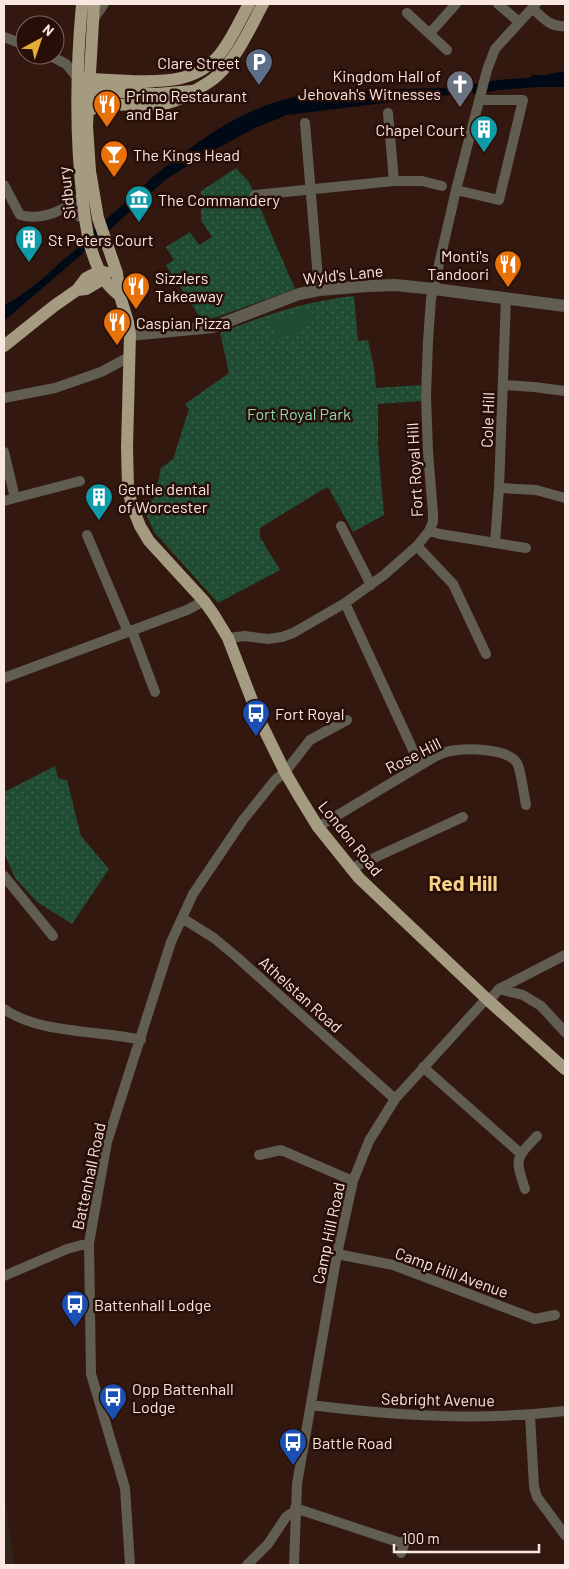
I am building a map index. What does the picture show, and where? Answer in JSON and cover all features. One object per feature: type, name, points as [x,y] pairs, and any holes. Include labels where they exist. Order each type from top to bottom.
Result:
[{"type":"main road","name":"Sidbury","points":[[82,4],[77,77],[78,164],[82,196],[104,275],[120,296],[128,322],[130,335],[127,417],[128,488],[132,506],[140,526],[160,554]]},
{"type":"main road","name":"Sidbury","points":[[90,221],[90,171],[87,126],[94,4]]},
{"type":"main road","points":[[90,84],[160,82],[191,76],[206,67],[219,54],[249,4]]},
{"type":"main road","points":[[88,110],[113,104],[161,104],[177,101],[194,91],[218,75],[228,64],[263,4]]},
{"type":"main road","points":[[77,77],[90,84],[157,94],[194,91]]},
{"type":"main road","points":[[90,221],[102,240],[97,254]]},
{"type":"main road","name":"Sidbury","points":[[102,240],[112,256],[104,275]]},
{"type":"main road","points":[[4,346],[77,290],[86,278],[104,275]]},
{"type":"main road","name":"London Road","points":[[160,554],[204,601],[228,638],[260,721],[285,772],[318,827],[350,869],[488,1000],[565,1069]]},
{"type":"street","points":[[93,20],[104,4]]},
{"type":"street","points":[[430,33],[456,4]]},
{"type":"street","points":[[498,4],[519,22]]},
{"type":"street","points":[[534,6],[548,23],[560,27],[565,26]]},
{"type":"street","name":"Fort Royal Hill","points":[[228,638],[245,636],[268,639],[293,633],[345,603],[371,585],[417,546],[429,531],[433,522],[433,513],[426,396],[428,342],[434,289],[456,190],[487,70],[495,49],[534,6]]},
{"type":"street","points":[[407,13],[447,50]]},
{"type":"street","points":[[65,63],[77,77]]},
{"type":"street","points":[[456,190],[499,200],[523,100],[480,100]]},
{"type":"street","points":[[388,112],[394,181]]},
{"type":"street","points":[[304,123],[319,290]]},
{"type":"street","points":[[255,195],[394,181],[422,181],[442,186]]},
{"type":"street","points":[[4,185],[20,215],[28,217],[66,209],[82,196]]},
{"type":"street","points":[[66,209],[90,221]]},
{"type":"street","name":"Wyld's Lane","points":[[130,335],[213,327],[299,294],[319,290],[395,285],[565,306]]},
{"type":"street","name":"Cole Hill","points":[[495,543],[499,488],[506,298]]},
{"type":"street","points":[[4,398],[54,388],[82,379],[101,372],[128,357]]},
{"type":"street","points":[[503,386],[534,386],[565,391]]},
{"type":"street","points":[[4,452],[15,498]]},
{"type":"street","points":[[4,501],[80,481]]},
{"type":"street","points":[[499,488],[536,490],[565,498]]},
{"type":"street","points":[[341,526],[371,585]]},
{"type":"street","points":[[429,531],[526,548]]},
{"type":"street","points":[[87,536],[88,548],[130,631],[155,692]]},
{"type":"street","points":[[417,546],[453,584],[486,654]]},
{"type":"street","points":[[4,678],[187,610],[204,601]]},
{"type":"street","points":[[345,603],[420,765]]},
{"type":"street","name":"Battenhall Road","points":[[130,1565],[125,1488],[91,1374],[89,1243],[107,1142],[171,942],[193,894],[233,834],[265,792],[285,772],[310,740],[347,720]]},
{"type":"street","name":"Rose Hill","points":[[318,827],[436,756],[455,750],[475,749],[505,754],[518,764],[526,805]]},
{"type":"street","points":[[350,869],[463,817]]},
{"type":"street","points":[[4,876],[53,936]]},
{"type":"street","name":"Athelstan Road","points":[[182,918],[214,938],[238,958],[395,1099]]},
{"type":"street","name":"Camp Hill Road","points":[[294,1565],[296,1484],[337,1254],[353,1181],[369,1142],[395,1099],[423,1067],[488,1000],[500,989],[565,955]]},
{"type":"street","points":[[500,989],[523,995],[541,1006],[565,1032]]},
{"type":"street","points":[[4,1009],[22,1018],[47,1026],[121,1035],[141,1040]]},
{"type":"street","points":[[423,1067],[520,1153]]},
{"type":"street","points":[[525,1189],[518,1161],[520,1153],[538,1136]]},
{"type":"street","points":[[259,1155],[281,1150],[353,1181]]},
{"type":"street","points":[[4,1276],[67,1249],[89,1243]]},
{"type":"street","name":"Camp Hill Avenue","points":[[337,1254],[393,1265],[535,1319],[555,1315]]},
{"type":"street","name":"Sebright Avenue","points":[[311,1406],[372,1413],[445,1417],[530,1415],[565,1411]]},
{"type":"street","points":[[530,1415],[534,1487],[540,1502],[565,1535]]},
{"type":"street","points":[[247,1565],[268,1544],[286,1517],[295,1511],[404,1544]]},
{"type":"shaded area","points":[[565,71],[565,87],[535,87],[531,75],[545,75]]},
{"type":"shaded area","points":[[477,85],[475,91],[465,93],[287,115],[255,128],[205,155],[152,188],[148,181],[217,130],[236,119],[275,102],[318,93],[340,91]]},
{"type":"shaded area","points":[[94,237],[82,254],[4,321],[4,305],[28,290],[71,253]]},
{"type":"shaded area","points":[[4,1495],[15,1565],[4,1565]]},
{"type":"green space","points":[[236,168],[249,182],[295,289],[203,322],[166,265],[174,260],[166,247],[190,232],[199,245],[212,237],[201,220],[201,191]]},
{"type":"green space","name":"Fort Royal Park","points":[[354,296],[358,341],[368,340],[376,388],[421,385],[421,401],[378,404],[378,446],[384,515],[353,532],[328,487],[320,491],[260,528],[260,537],[280,570],[218,603],[154,532],[141,503],[154,499],[161,468],[173,459],[189,409],[185,404],[229,373],[220,333],[286,310],[319,301]]},
{"type":"green space","points":[[312,308],[314,320],[298,329],[291,337],[288,332],[277,342],[269,320]]},
{"type":"green space","points":[[55,766],[58,778],[67,780],[81,836],[109,869],[72,924],[37,902],[15,878],[4,853],[4,792]]},
{"type":"waterway","points":[[476,89],[498,85],[565,80]]},
{"type":"waterway","points":[[85,245],[160,178]]},
{"type":"place","name":"Clare Street","points":[[259,86]]},
{"type":"place","name":"Kingdom Hall of Jehovah's Witnesses","points":[[460,108]]},
{"type":"place","name":"Primo Restaurant and Bar","points":[[107,128]]},
{"type":"place","name":"Chapel Court","points":[[484,153]]},
{"type":"place","name":"The Kings Head","points":[[114,178]]},
{"type":"place","name":"The Commandery","points":[[139,223]]},
{"type":"place","name":"St Peters Court","points":[[29,263]]},
{"type":"place","name":"Monti's Tandoori","points":[[508,288]]},
{"type":"place","name":"Sizzlers Takeaway","points":[[136,310]]},
{"type":"place","name":"Caspian Pizza","points":[[117,346]]},
{"type":"place","name":"Gentle dental of Worcester","points":[[99,521]]},
{"type":"place","name":"Fort Royal","points":[[256,737]]},
{"type":"place","name":"Battenhall Lodge","points":[[75,1328]]},
{"type":"place","name":"Opp Battenhall Lodge","points":[[113,1421]]},
{"type":"place","name":"Battle Road","points":[[293,1466]]},
{"type":"district","name":"Red Hill","points":[[463,882]]}]
